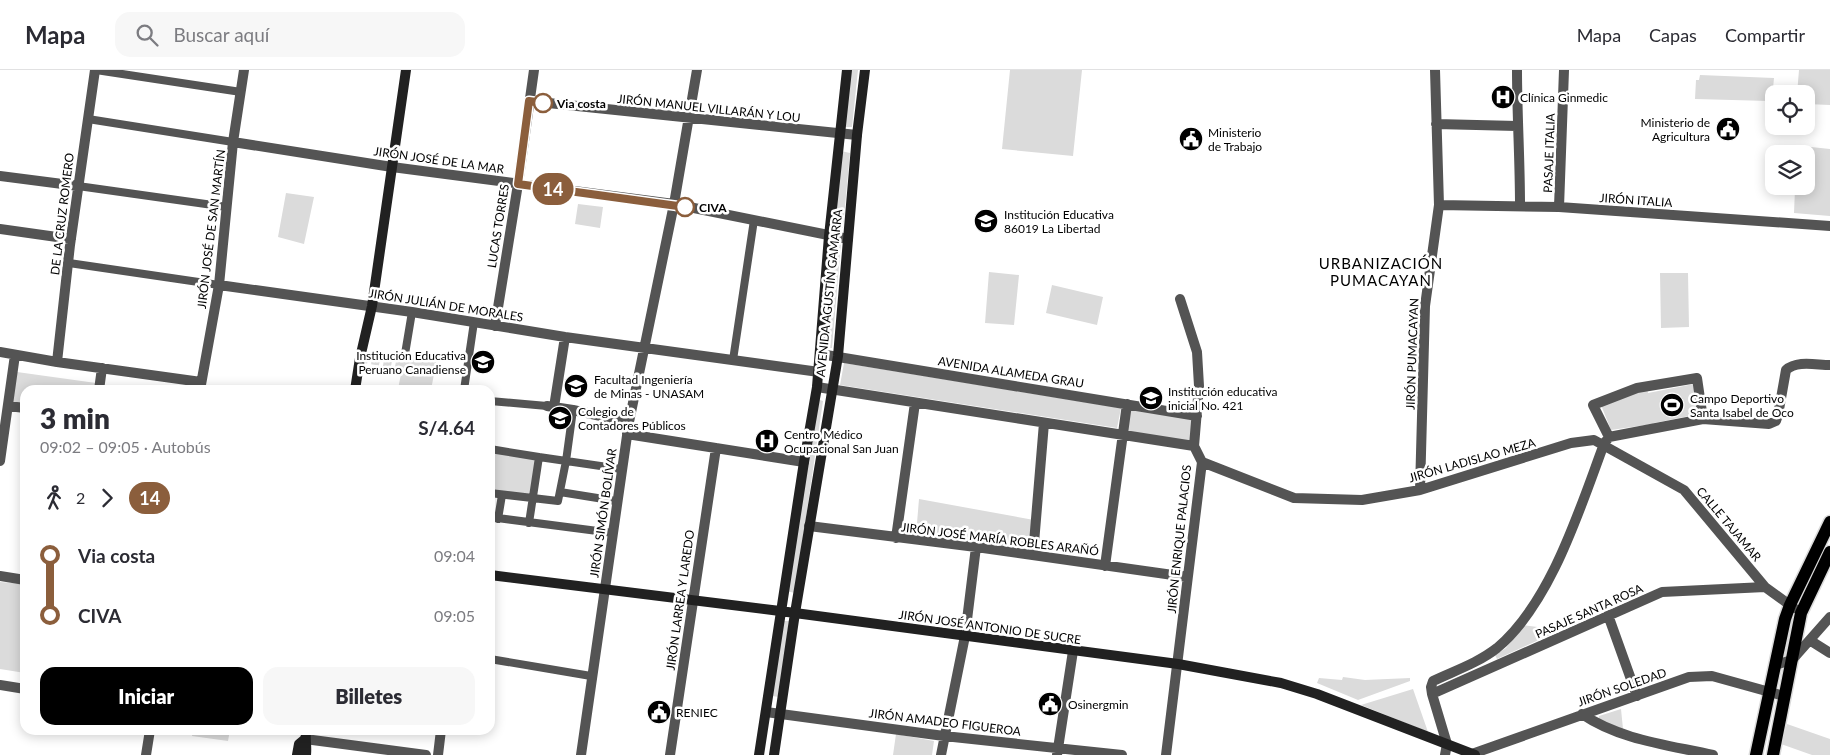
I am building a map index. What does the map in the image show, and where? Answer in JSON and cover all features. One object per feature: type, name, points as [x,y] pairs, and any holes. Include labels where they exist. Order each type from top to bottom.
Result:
[{"type":"main road","points":[[356,385],[372,306],[406,70]]},
{"type":"main road","name":"AVENIDA AGUSTÍN GAMARRA","points":[[758,755],[819,372],[829,236],[847,70]]},
{"type":"main road","name":"AVENIDA AGUSTÍN GAMARRA","points":[[774,755],[795,613],[838,356],[864,70]]},
{"type":"main road","points":[[1756,755],[1785,618],[1830,522]]},
{"type":"main road","points":[[1773,755],[1801,613],[1830,552]]},
{"type":"main road","name":"JIRÓN JOSÉ ANTONIO DE SUCRE","points":[[495,576],[1178,664],[1281,683],[1317,694],[1473,754]]},
{"type":"main road","points":[[297,755],[299,744],[305,735]]},
{"type":"main road","points":[[305,735],[306,755]]},
{"type":"street","points":[[96,70],[241,92]]},
{"type":"street","name":"DE LA CRUZ ROMERO","points":[[57,362],[78,186],[96,70]]},
{"type":"street","name":"JIRÓN JOSÉ DE SAN MARTÍN","points":[[200,385],[219,285],[226,207],[244,70]]},
{"type":"street","name":"LUCAS TORRES","points":[[495,326],[534,70]]},
{"type":"street","name":"JIRÓN SIMÓN BOLÍVAR","points":[[581,755],[621,469],[643,348],[674,204],[697,70]]},
{"type":"street","name":"JIRÓN PUMACAYAN","points":[[1420,490],[1426,306],[1439,205],[1435,70]]},
{"type":"street","points":[[1517,70],[1520,205]]},
{"type":"street","name":"PASAJE ITALIA","points":[[1559,207],[1564,70]]},
{"type":"street","name":"JIRÓN MANUEL VILLARÁN Y LOU","points":[[529,101],[857,135]]},
{"type":"street","points":[[88,119],[234,142]]},
{"type":"street","points":[[1436,124],[1517,126]]},
{"type":"street","name":"JIRÓN JOSÉ DE LA MAR","points":[[234,142],[392,167],[674,204],[848,239]]},
{"type":"street","points":[[0,176],[226,207]]},
{"type":"street","name":"JIRÓN ITALIA","points":[[1439,205],[1559,207],[1830,226]]},
{"type":"street","points":[[733,360],[754,220]]},
{"type":"street","points":[[0,229],[71,239]]},
{"type":"street","name":"JIRÓN JULIÁN DE MORALES","points":[[69,263],[372,306],[565,337],[819,372]]},
{"type":"street","points":[[817,387],[1194,446],[1199,386],[1197,352],[1180,299]]},
{"type":"street","points":[[405,354],[412,312]]},
{"type":"street","points":[[465,385],[474,322]]},
{"type":"street","points":[[551,407],[565,337]]},
{"type":"street","points":[[0,352],[195,385]]},
{"type":"street","name":"AVENIDA ALAMEDA GRAU","points":[[820,354],[1197,416]]},
{"type":"street","points":[[0,461],[15,355]]},
{"type":"street","name":"JIRÓN LADISLAO MEZA","points":[[1202,462],[1294,498],[1362,500],[1420,490],[1571,443],[1607,440],[1703,419],[1769,424],[1776,421],[1786,370],[1798,364],[1830,365]]},
{"type":"street","points":[[100,385],[102,368]]},
{"type":"street","points":[[1445,755],[1447,744],[1432,694],[1431,687],[1433,681],[1482,658],[1498,647],[1528,612],[1545,586],[1560,556],[1607,440],[1593,405],[1637,388],[1697,378],[1703,419]]},
{"type":"street","points":[[495,401],[573,410],[629,422]]},
{"type":"street","points":[[896,538],[915,403]]},
{"type":"street","points":[[1105,566],[1127,404]]},
{"type":"street","points":[[8,406],[20,407]]},
{"type":"street","points":[[495,494],[558,501],[573,410]]},
{"type":"street","points":[[1033,555],[1044,423]]},
{"type":"street","points":[[627,434],[804,462]]},
{"type":"street","name":"CALLE TAJAMAR","points":[[1607,440],[1684,490],[1765,588],[1801,613]]},
{"type":"street","name":"JIRÓN ENRIQUE PALACIOS","points":[[1166,755],[1202,462],[1194,446]]},
{"type":"street","name":"JIRÓN LARREA Y LAREDO","points":[[670,755],[716,448]]},
{"type":"street","points":[[495,450],[621,469]]},
{"type":"street","points":[[529,523],[539,457]]},
{"type":"street","points":[[560,492],[616,500]]},
{"type":"street","points":[[495,515],[502,495]]},
{"type":"street","points":[[495,518],[613,533]]},
{"type":"street","name":"JIRÓN JOSÉ MARÍA ROBLES ARAÑÓ","points":[[809,526],[976,547],[1187,577]]},
{"type":"street","points":[[941,755],[965,636],[976,547]]},
{"type":"street","points":[[0,576],[20,579]]},
{"type":"street","name":"PASAJE SANTA ROSA","points":[[1432,694],[1662,592],[1765,588]]},
{"type":"street","points":[[1608,615],[1637,696]]},
{"type":"street","points":[[1775,665],[1792,660],[1811,641],[1830,617]]},
{"type":"street","points":[[1811,641],[1830,653]]},
{"type":"street","points":[[1058,751],[1073,651]]},
{"type":"street","points":[[495,661],[591,676]]},
{"type":"street","name":"JIRÓN SOLEDAD","points":[[1473,754],[1689,677],[1712,676],[1784,696]]},
{"type":"street","points":[[0,685],[20,687]]},
{"type":"street","name":"JIRÓN AMADEO FIGUEROA","points":[[766,712],[1058,751],[1122,755]]},
{"type":"street","points":[[1582,714],[1597,724],[1620,733],[1713,755]]},
{"type":"street","points":[[146,755],[149,735]]},
{"type":"street","points":[[305,735],[426,755]]},
{"type":"street","points":[[438,755],[440,735]]},
{"type":"shaded area","points":[[849,70],[858,70],[852,127],[844,127]]},
{"type":"shaded area","points":[[1010,70],[1082,70],[1073,156],[1002,149]]},
{"type":"shaded area","points":[[1799,70],[1830,70],[1830,105],[1815,104],[1815,85],[1798,85]]},
{"type":"shaded area","points":[[1700,75],[1774,78],[1773,85],[1765,85],[1765,101],[1695,99],[1696,80],[1699,80]]},
{"type":"shaded area","points":[[1815,147],[1830,149],[1830,216],[1794,213],[1795,195],[1815,195]]},
{"type":"shaded area","points":[[841,151],[850,153],[843,228],[833,228]]},
{"type":"shaded area","points":[[286,193],[314,197],[304,244],[278,237]]},
{"type":"shaded area","points":[[578,204],[603,207],[600,228],[575,224]]},
{"type":"shaded area","points":[[832,243],[841,243],[832,348],[823,348]]},
{"type":"shaded area","points":[[989,272],[1019,275],[1014,325],[985,323]]},
{"type":"shaded area","points":[[1660,273],[1688,273],[1689,327],[1661,328]]},
{"type":"shaded area","points":[[1052,285],[1103,297],[1097,325],[1046,313]]},
{"type":"shaded area","points":[[405,354],[437,358],[432,385],[399,385]]},
{"type":"shaded area","points":[[844,363],[1121,408],[1117,428],[840,385]]},
{"type":"shaded area","points":[[17,372],[96,383],[96,385],[20,385],[20,403],[12,402]]},
{"type":"shaded area","points":[[1694,384],[1699,414],[1653,424],[1611,430],[1601,405],[1647,388],[1648,393]]},
{"type":"shaded area","points":[[817,399],[823,401],[795,593],[786,591]]},
{"type":"shaded area","points":[[1128,408],[1195,417],[1191,442],[1126,431]]},
{"type":"shaded area","points":[[495,450],[539,457],[532,499],[495,494]]},
{"type":"shaded area","points":[[919,499],[1034,520],[1032,550],[916,535]]},
{"type":"shaded area","points":[[0,582],[20,584],[20,672],[0,669]]},
{"type":"shaded area","points":[[782,621],[789,621],[779,697],[772,696]]},
{"type":"shaded area","points":[[1523,625],[1553,629],[1554,633],[1497,659],[1495,655],[1506,648]]},
{"type":"shaded area","points":[[1343,677],[1365,680],[1410,678],[1410,681],[1358,700],[1317,683],[1319,678],[1342,680]]},
{"type":"shaded area","points":[[1413,689],[1428,732],[1361,705]]},
{"type":"shaded area","points":[[1621,709],[1623,729],[1599,720],[1599,716]]},
{"type":"shaded area","points":[[1787,724],[1830,739],[1830,755],[1812,755],[1781,744]]},
{"type":"shaded area","points":[[896,734],[934,741],[932,755],[893,755]]},
{"type":"shaded area","points":[[192,735],[229,735],[228,741]]},
{"type":"tunnel","points":[[360,358],[403,366]]},
{"type":"bus line","name":"14","points":[[543,103],[529,101],[518,184],[685,207]]},
{"type":"place","name":"Clínica Ginmedic","points":[[1503,97]]},
{"type":"place","name":"Via costa","points":[[543,103]]},
{"type":"place","name":"Ministerio de Agricultura","points":[[1728,129]]},
{"type":"place","name":"Ministerio de Trabajo","points":[[1191,139]]},
{"type":"place","name":"CIVA","points":[[685,207]]},
{"type":"place","name":"Institución Educativa 86019 La Libertad","points":[[986,221]]},
{"type":"place","name":"Institución Educativa Peruano Canadiense","points":[[483,362]]},
{"type":"place","name":"Facultad Ingeniería de Minas - UNASAM","points":[[576,386]]},
{"type":"place","name":"Institución educativa inicial No. 421","points":[[1151,398]]},
{"type":"place","name":"Campo Deportivo Santa Isabel de Oco","points":[[1672,405]]},
{"type":"place","name":"Colegio de Contadores Públicos","points":[[560,418]]},
{"type":"place","name":"Centro Médico Ocupacional San Juan","points":[[767,441]]},
{"type":"place","name":"Osinergmin","points":[[1050,704]]},
{"type":"place","name":"RENIEC","points":[[659,712]]},
{"type":"district","name":"URBANIZACIÓN PUMACAYAN","points":[[1381,272]]}]
